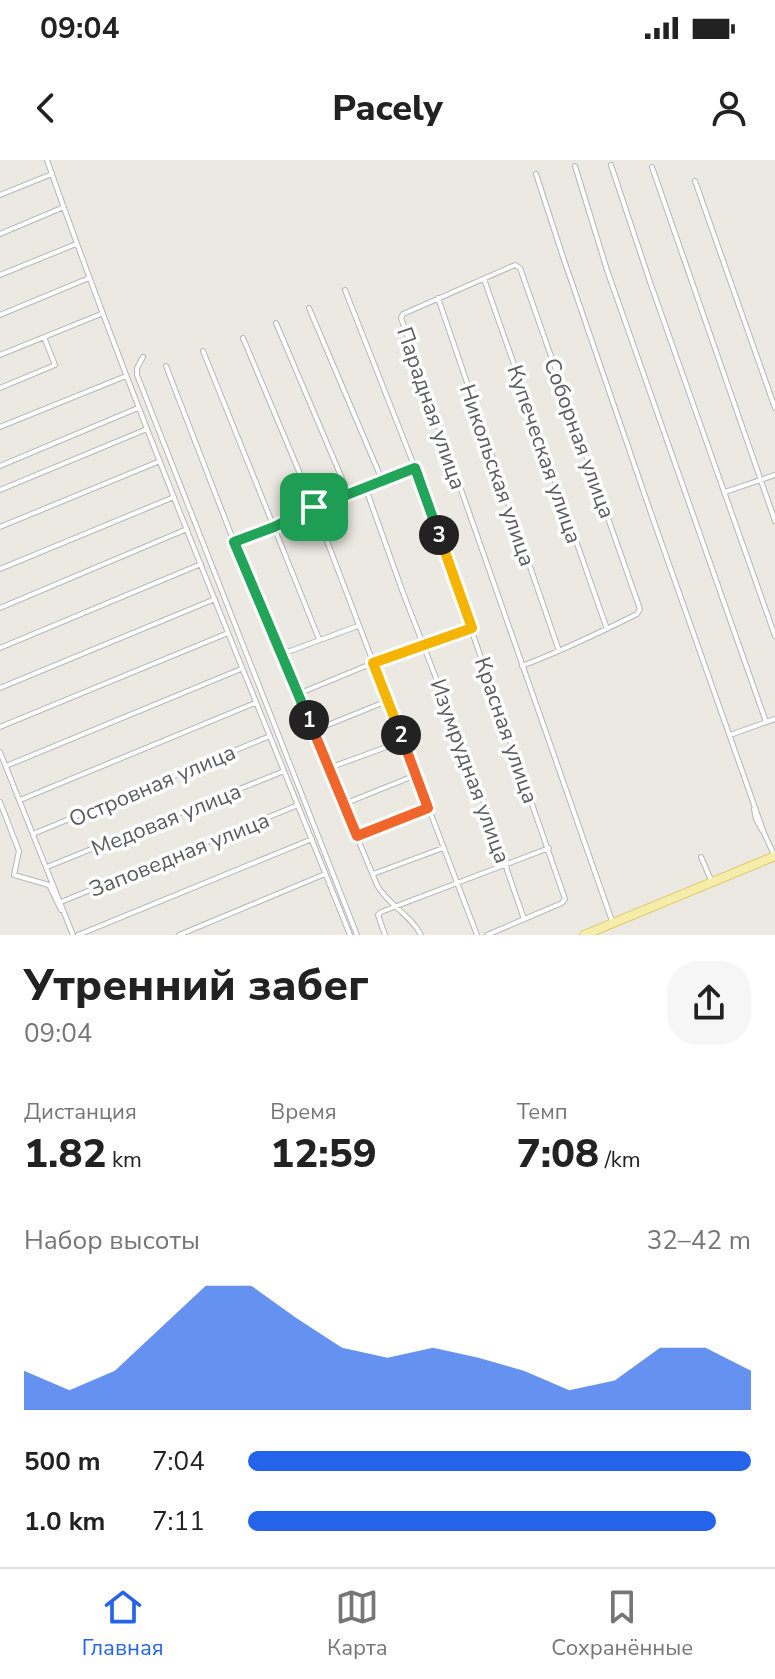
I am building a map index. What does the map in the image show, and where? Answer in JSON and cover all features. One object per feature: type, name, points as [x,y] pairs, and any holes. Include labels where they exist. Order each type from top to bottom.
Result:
[{"type":"main road","points":[[584,935],[774,856]]},
{"type":"street","points":[[47,160],[138,408],[350,935]]},
{"type":"street","points":[[611,165],[775,636]]},
{"type":"street","points":[[575,166],[607,270],[766,722]]},
{"type":"street","points":[[652,167],[775,521]]},
{"type":"street","points":[[0,195],[52,174]]},
{"type":"street","points":[[536,174],[730,735],[756,819],[774,856]]},
{"type":"street","points":[[695,181],[775,408]]},
{"type":"street","points":[[0,234],[64,207]]},
{"type":"street","points":[[0,275],[76,244]]},
{"type":"street","name":"Парадная улица","points":[[518,266],[438,298],[403,314],[401,318],[612,924]]},
{"type":"street","name":"Соборная улица","points":[[518,266],[640,607],[640,611],[607,629]]},
{"type":"street","points":[[0,315],[89,278]]},
{"type":"street","name":"Купеческая улица","points":[[484,279],[607,629]]},
{"type":"street","name":"Красная улица","points":[[345,290],[415,468],[565,901],[524,919]]},
{"type":"street","name":"Никольская улица","points":[[438,298],[559,651]]},
{"type":"street","points":[[309,308],[382,480]]},
{"type":"street","points":[[0,355],[102,313]]},
{"type":"street","points":[[276,323],[349,495]]},
{"type":"street","points":[[0,388],[55,365],[44,337]]},
{"type":"street","points":[[243,338],[314,507],[477,935]]},
{"type":"street","points":[[203,351],[319,639]]},
{"type":"street","points":[[143,357],[137,375],[357,935]]},
{"type":"street","points":[[166,366],[234,542],[373,874],[381,891],[421,935]]},
{"type":"street","points":[[0,427],[126,376]]},
{"type":"street","points":[[0,466],[138,408]]},
{"type":"street","points":[[0,490],[147,429]]},
{"type":"street","points":[[0,527],[160,461]]},
{"type":"street","points":[[234,542],[415,468]]},
{"type":"street","points":[[725,492],[775,475]]},
{"type":"street","name":"Изумрудная улица","points":[[366,489],[524,919]]},
{"type":"street","points":[[0,569],[174,497]]},
{"type":"street","points":[[0,608],[187,529]]},
{"type":"street","points":[[0,648],[201,564]]},
{"type":"street","points":[[0,688],[215,599]]},
{"type":"street","points":[[281,654],[358,626]]},
{"type":"street","points":[[298,694],[472,628]]},
{"type":"street","points":[[522,666],[607,629]]},
{"type":"street","points":[[0,727],[228,633]]},
{"type":"street","points":[[6,766],[241,669]]},
{"type":"street","points":[[313,731],[387,701]]},
{"type":"street","points":[[20,800],[255,703]]},
{"type":"street","points":[[730,735],[775,719]]},
{"type":"street","name":"Островная улица","points":[[33,834],[270,736]]},
{"type":"street","points":[[329,768],[403,741]]},
{"type":"street","points":[[0,752],[74,935]]},
{"type":"street","name":"Медовая улица","points":[[47,867],[284,771]]},
{"type":"street","points":[[344,804],[416,775]]},
{"type":"street","points":[[0,802],[19,851],[14,875],[49,885],[74,935]]},
{"type":"street","name":"Заповедная улица","points":[[61,902],[298,805]]},
{"type":"street","points":[[357,836],[428,808]]},
{"type":"street","points":[[74,935],[312,839]]},
{"type":"street","points":[[373,874],[443,848]]},
{"type":"street","points":[[385,935],[379,914],[549,848]]},
{"type":"street","points":[[701,857],[712,883]]},
{"type":"street","points":[[179,935],[325,874]]},
{"type":"street","points":[[487,935],[524,919]]},
{"type":"route","points":[[415,468],[472,628],[373,663],[428,808],[357,836],[234,542],[314,507],[415,468]]}]
